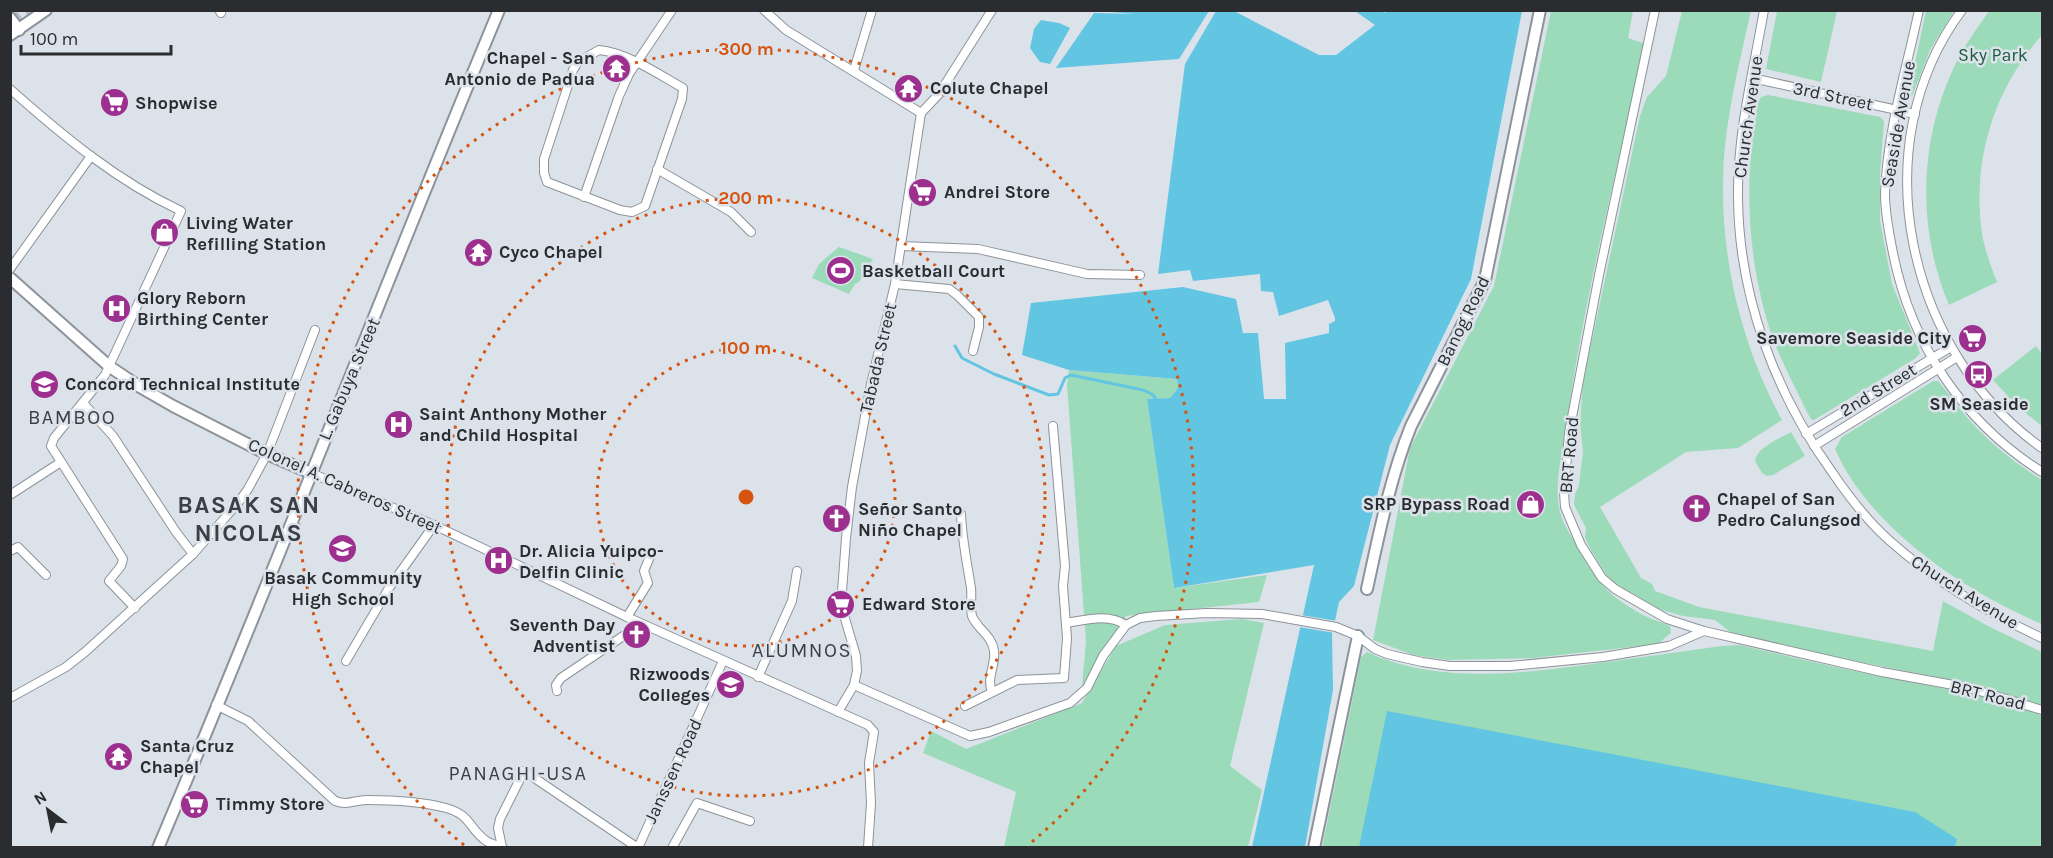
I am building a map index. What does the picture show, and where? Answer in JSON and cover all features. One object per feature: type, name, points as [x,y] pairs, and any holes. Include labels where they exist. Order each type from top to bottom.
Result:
[{"type":"street","points":[[10,18],[15,33],[46,10]]},
{"type":"street","name":"L. Gabuya Street","points":[[158,848],[499,10]]},
{"type":"street","points":[[584,197],[619,96],[629,74],[672,10]]},
{"type":"street","points":[[764,10],[786,30],[921,113],[939,94],[992,10]]},
{"type":"street","points":[[854,70],[872,10]]},
{"type":"street","name":"Banog Road","points":[[1367,589],[1389,490],[1404,444],[1485,280],[1540,10]]},
{"type":"street","name":"BRT Road","points":[[1655,10],[1569,433],[1564,492],[1565,507],[1581,545],[1602,578],[1615,589],[1667,619],[1704,631],[1882,672],[1970,688],[2043,710]]},
{"type":"street","name":"Church Avenue","points":[[1764,10],[1738,162],[1738,201],[1749,291],[1762,339],[1787,401],[1806,434],[1846,492],[1871,523],[1889,540],[1945,584],[1996,615],[2043,638]]},
{"type":"street","name":"Seaside Avenue","points":[[1919,10],[1892,134],[1885,195],[1888,227],[1902,294],[1911,318],[1932,358],[1958,398],[2005,445],[2043,471]]},
{"type":"street","name":"Seaside Avenue","points":[[1962,10],[1941,43],[1929,68],[1915,114],[1908,160],[1911,233],[1924,289],[1957,357],[1975,384],[1999,412],[2043,448]]},
{"type":"street","points":[[599,50],[610,51],[683,88],[682,99],[657,169],[645,206],[632,212],[620,210],[547,182],[544,173],[544,159],[573,70],[578,62],[599,50]]},
{"type":"street","name":"3rd Street","points":[[1752,78],[1915,114]]},
{"type":"street","points":[[10,89],[59,133],[91,156],[154,198],[181,211],[110,367],[97,388],[54,438],[51,446],[123,560],[109,581],[135,608]]},
{"type":"street","name":"Tabada Street","points":[[838,712],[854,685],[857,670],[856,656],[841,605],[848,517],[871,384],[895,284],[921,113]]},
{"type":"street","points":[[10,269],[91,156]]},
{"type":"street","points":[[657,169],[731,212],[751,232]]},
{"type":"street","points":[[901,246],[978,249],[1087,274],[1140,274]]},
{"type":"street","name":"Colonel A. Cabreros Street","points":[[10,278],[110,367],[173,406],[267,454],[434,525],[530,573],[868,725],[873,732],[869,763],[871,802],[868,848]]},
{"type":"street","points":[[895,284],[950,289],[957,295],[979,317],[973,351]]},
{"type":"street","points":[[10,698],[66,667],[135,608],[193,554],[238,503],[267,454],[315,330]]},
{"type":"street","name":"2nd Street","points":[[1806,434],[1951,347]]},
{"type":"street","name":"2nd Street","points":[[1814,446],[1957,357]]},
{"type":"street","points":[[84,404],[113,436],[193,554]]},
{"type":"street","points":[[964,706],[1017,680],[1064,678],[1066,623],[1061,508],[1053,426]]},
{"type":"street","points":[[10,495],[61,462]]},
{"type":"street","points":[[961,514],[965,562],[972,598],[972,615],[988,636],[994,651],[989,684],[993,692]]},
{"type":"street","points":[[346,661],[389,588],[434,525]]},
{"type":"street","points":[[10,551],[18,547],[46,575]]},
{"type":"street","points":[[627,617],[648,583],[644,571],[651,554]]},
{"type":"street","points":[[758,677],[792,601],[797,572]]},
{"type":"street","points":[[854,685],[970,736],[980,735],[1070,703],[1079,697],[1087,688],[1103,656],[1126,625],[1140,618],[1207,613],[1262,614],[1336,627],[1358,636],[1375,649],[1406,659],[1450,666],[1510,666],[1631,653],[1670,646],[1704,631]]},
{"type":"street","points":[[1066,623],[1109,618],[1117,619],[1126,625]]},
{"type":"street","points":[[557,691],[556,684],[561,678],[641,624]]},
{"type":"street","points":[[1314,848],[1358,636]]},
{"type":"street","name":"Janssen Road","points":[[638,848],[723,661]]},
{"type":"street","points":[[216,705],[248,721],[335,801],[345,805],[362,800],[389,801],[420,803],[444,808],[465,816],[488,842],[502,847]]},
{"type":"street","points":[[502,847],[498,828],[500,819],[524,771],[638,848]]},
{"type":"street","points":[[672,848],[697,803],[750,821]]},
{"type":"green space","name":"Sky Park","points":[[1990,10],[2042,11],[2042,35],[2011,79],[1999,103],[1984,153],[1980,180],[1982,234],[1997,282],[1949,305],[1938,275],[1931,245],[1926,182],[1929,151],[1944,90],[1961,54]]},
{"type":"green space","points":[[1551,11],[1633,11],[1628,38],[1646,44],[1601,235],[1582,331],[1560,461],[1558,496],[1565,525],[1597,579],[1621,601],[1648,617],[1670,626],[1671,633],[1659,643],[1649,645],[1533,658],[1448,660],[1413,655],[1373,640],[1410,448],[1494,286]]},
{"type":"green space","points":[[1682,11],[1751,11],[1727,129],[1723,181],[1724,217],[1733,287],[1742,322],[1766,388],[1782,420],[1738,448],[1686,452],[1600,507],[1641,578],[1652,584],[1655,591],[1699,607],[1933,651],[1943,601],[2042,652],[2042,705],[1962,682],[1844,659],[1730,632],[1715,620],[1683,616],[1658,609],[1609,579],[1592,552],[1585,538],[1586,528],[1574,505],[1583,451],[1580,424],[1583,382],[1640,116],[1647,97],[1666,76]]},
{"type":"green space","points":[[1777,11],[1837,11],[1821,82],[1766,69]]},
{"type":"green space","points":[[1926,11],[1954,11],[1930,50],[1910,98],[1909,91]]},
{"type":"green space","points":[[1768,95],[1880,117],[1884,121],[1880,173],[1880,221],[1892,284],[1920,353],[1916,358],[1814,420],[1808,414],[1773,339],[1764,310],[1753,252],[1749,192],[1750,162],[1758,103],[1761,97]]},
{"type":"green space","name":"Basketball Court","points":[[839,247],[873,259],[849,294],[812,278],[819,264]]},
{"type":"green space","points":[[2036,346],[2042,354],[2042,426],[2018,407],[1993,380]]},
{"type":"green space","points":[[1069,370],[1177,379],[1178,388],[1170,398],[1147,399],[1174,588],[1267,575],[1259,602],[1126,616],[1098,657],[1082,687],[1086,641],[1067,385]]},
{"type":"green space","points":[[1933,381],[1938,381],[1972,424],[1991,442],[2042,480],[2042,624],[1982,594],[1923,554],[1895,531],[1871,505],[1851,478],[1835,449],[1842,437]]},
{"type":"green space","points":[[1791,432],[1805,456],[1773,475],[1767,476],[1762,473],[1755,461],[1757,456],[1769,444]]},
{"type":"green space","points":[[1242,619],[1264,623],[1230,766],[1262,790],[1248,847],[1004,847],[1016,792],[923,753],[931,731],[966,749],[1082,703],[1116,646],[1165,625]]},
{"type":"green space","points":[[1740,645],[1840,668],[1973,694],[2008,703],[2042,716],[2042,847],[1322,848],[1361,657],[1367,652],[1397,663],[1428,670],[1493,674]]},
{"type":"water","points":[[1388,10],[1522,11],[1471,279],[1390,445],[1354,586],[1339,602],[1332,635],[1333,690],[1305,847],[1252,847],[1314,565],[1174,588],[1147,399],[1170,398],[1178,388],[1177,379],[1069,370],[1022,355],[1031,303],[1183,287],[1236,299],[1243,333],[1258,333],[1264,399],[1286,399],[1285,343],[1329,333],[1329,324],[1335,321],[1335,318],[1328,300],[1279,316],[1273,292],[1261,291],[1260,274],[1193,281],[1190,270],[1158,274],[1185,64],[1216,11],[1234,11],[1319,55],[1336,55],[1375,25],[1355,11],[1385,13]]},
{"type":"water","points":[[1097,11],[1209,11],[1179,59],[1056,68],[1094,13],[1136,14]]},
{"type":"water","points":[[1041,20],[1059,23],[1070,28],[1050,64],[1040,62],[1030,48],[1034,29]]},
{"type":"water","points":[[1387,711],[1915,812],[1957,839],[1955,847],[1359,847]]},
{"type":"pier","points":[[1301,615],[1337,621],[1335,633],[1299,627]]},
{"type":"waterway","points":[[955,346],[962,358],[994,374],[1049,395],[1058,394],[1065,378],[1071,375],[1143,390],[1152,394],[1158,402]]},
{"type":"tunnel","points":[[10,22],[28,10]]},
{"type":"place","name":"Chapel - San Antonio de Padua","points":[[616,68]]},
{"type":"place","name":"Colute Chapel","points":[[909,88]]},
{"type":"place","name":"Shopwise","points":[[114,103]]},
{"type":"place","name":"Andrei Store","points":[[923,192]]},
{"type":"place","name":"Living Water Refilling Station","points":[[165,233]]},
{"type":"place","name":"Cyco Chapel","points":[[478,252]]},
{"type":"place","name":"Basketball Court","points":[[841,271]]},
{"type":"place","name":"Glory Reborn Birthing Center","points":[[116,308]]},
{"type":"place","name":"Savemore Seaside City","points":[[1972,338]]},
{"type":"place","name":"SM Seaside","points":[[1979,375]]},
{"type":"place","name":"Concord Technical Institute","points":[[44,384]]},
{"type":"place","name":"Saint Anthony Mother and Child Hospital","points":[[398,424]]},
{"type":"place","name":"SRP Bypass Road","points":[[1531,504]]},
{"type":"place","name":"Chapel of San Pedro Calungsod","points":[[1696,509]]},
{"type":"place","name":"Señor Santo Niño Chapel","points":[[837,519]]},
{"type":"place","name":"Basak Community High School","points":[[343,549]]},
{"type":"place","name":"Dr. Alicia Yuipco- Delfin Clinic","points":[[498,561]]},
{"type":"place","name":"Edward Store","points":[[841,604]]},
{"type":"place","name":"Seventh Day Adventist","points":[[636,635]]},
{"type":"place","name":"Rizwoods Colleges","points":[[731,684]]},
{"type":"place","name":"Santa Cruz Chapel","points":[[119,756]]},
{"type":"place","name":"Timmy Store","points":[[195,804]]},
{"type":"district","name":"BAMBOO","points":[[72,417]]},
{"type":"district","name":"BASAK SAN NICOLAS","points":[[249,519]]},
{"type":"district","name":"ALUMNOS","points":[[802,650]]},
{"type":"district","name":"PANAGHI-USA","points":[[518,773]]}]
